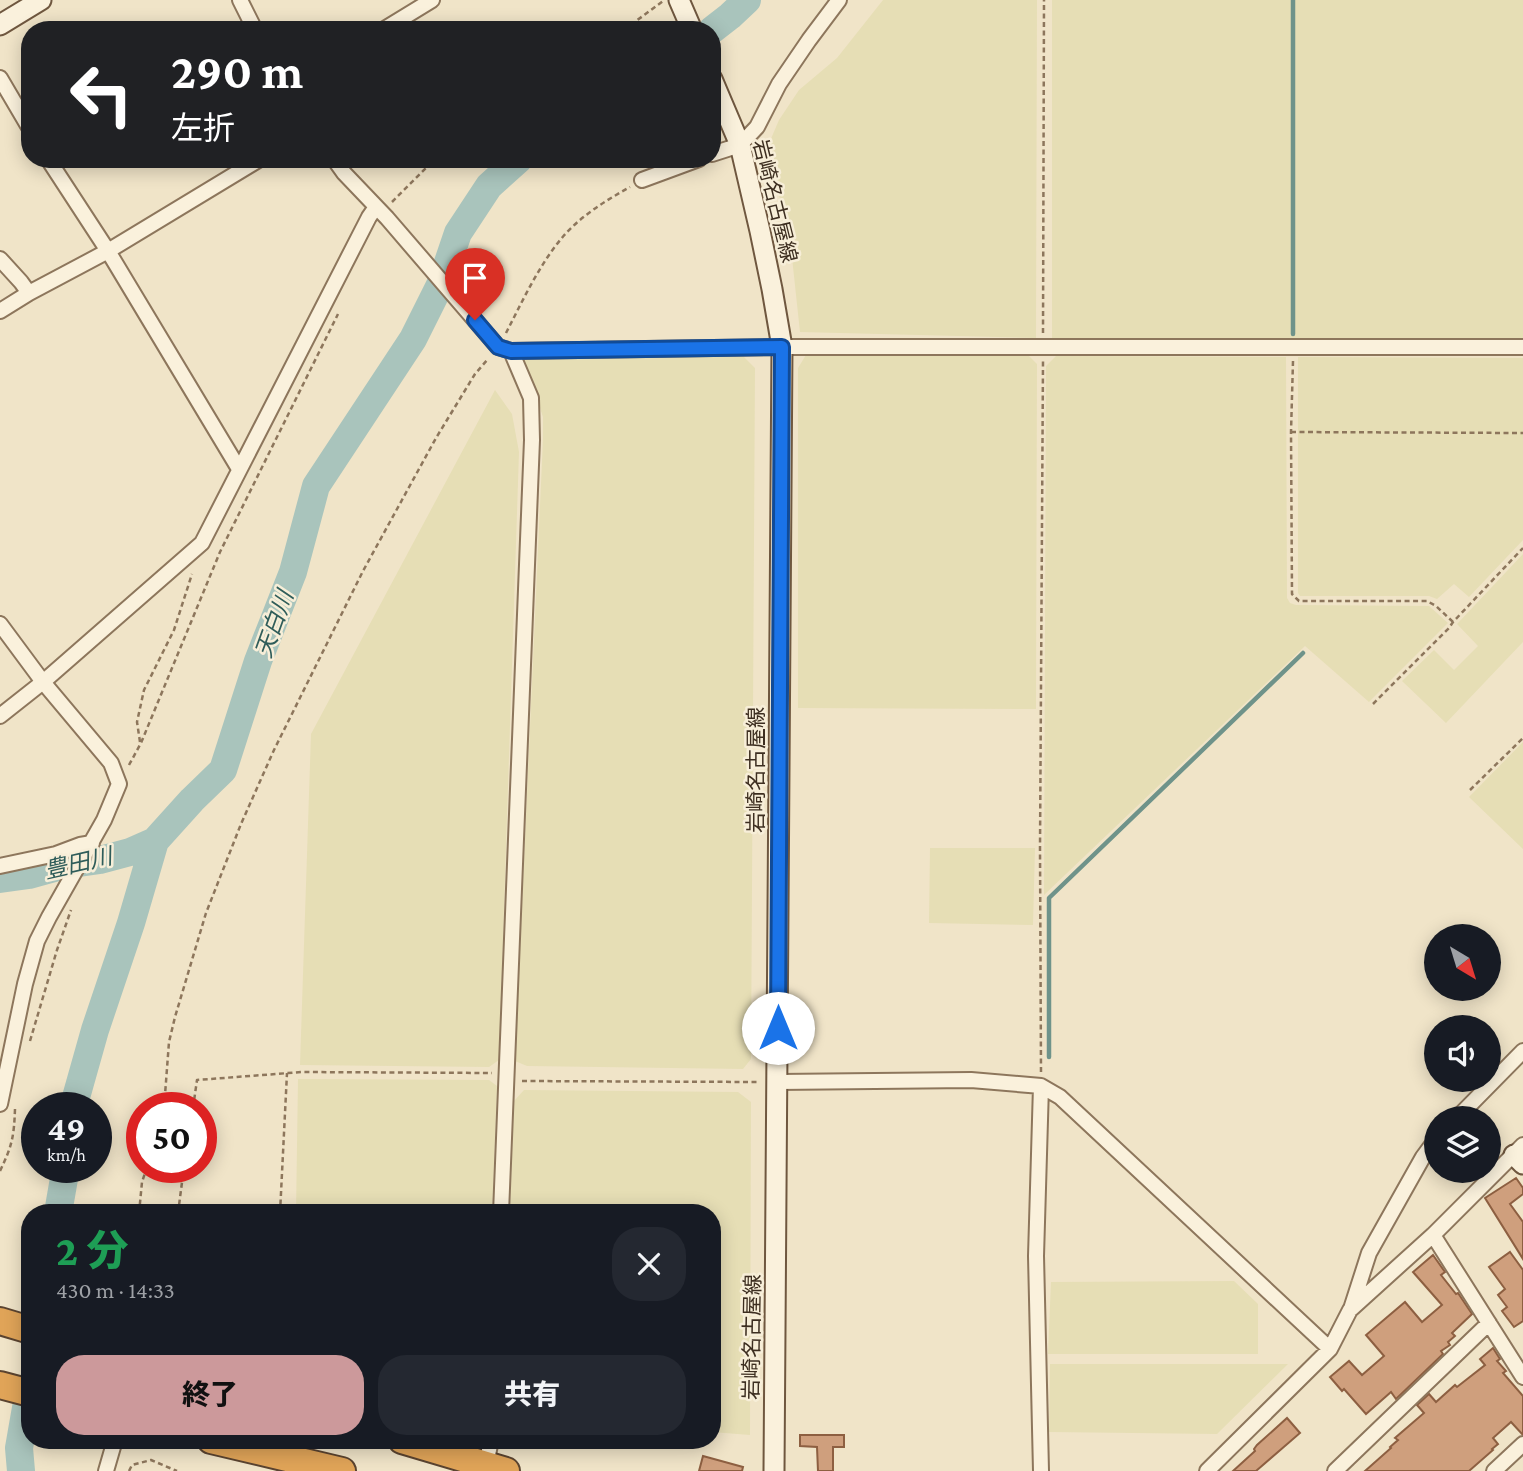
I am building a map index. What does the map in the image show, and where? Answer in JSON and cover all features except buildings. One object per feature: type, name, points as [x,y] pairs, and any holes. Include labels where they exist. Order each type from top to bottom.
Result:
[{"type":"highway","points":[[0,1321],[21,1327]]},
{"type":"highway","points":[[0,1385],[21,1391]]},
{"type":"highway","points":[[249,1449],[342,1471]]},
{"type":"highway","points":[[446,1449],[494,1459]]},
{"type":"main road","points":[[0,25],[41,0]]},
{"type":"main road","points":[[679,0],[688,21]]},
{"type":"main road","name":"岩崎名古屋線","points":[[721,100],[740,145],[768,266],[782,347],[774,1471]]},
{"type":"street","points":[[240,0],[250,21]]},
{"type":"street","points":[[398,21],[432,0]]},
{"type":"street","points":[[721,151],[740,145],[757,127],[779,84],[839,0]]},
{"type":"street","points":[[0,78],[21,114]]},
{"type":"street","points":[[54,168],[108,250],[239,469]]},
{"type":"street","points":[[0,311],[245,168]]},
{"type":"street","points":[[340,168],[500,346],[531,398],[532,440],[502,1204]]},
{"type":"street","points":[[642,180],[675,168]]},
{"type":"street","points":[[0,716],[43,682],[202,543],[369,217],[382,213]]},
{"type":"street","points":[[0,259],[29,293]]},
{"type":"street","points":[[500,346],[1523,347]]},
{"type":"street","points":[[0,624],[43,682],[111,763],[119,784],[104,820],[37,941],[25,984],[8,1105]]},
{"type":"street","points":[[0,866],[56,855],[80,845],[90,846]]},
{"type":"street","points":[[1469,1106],[1523,1051]]},
{"type":"street","points":[[778,1082],[971,1080],[1041,1086],[1060,1097],[1330,1349]]},
{"type":"street","points":[[1041,1086],[1037,1256],[1041,1471]]},
{"type":"street","points":[[1350,1311],[1520,1155]]},
{"type":"street","points":[[1207,1471],[1330,1349],[1350,1311],[1369,1253],[1424,1156]]},
{"type":"street","points":[[1433,1235],[1523,1377]]},
{"type":"street","points":[[1335,1471],[1489,1323]]},
{"type":"street","points":[[1494,1471],[1523,1444]]},
{"type":"street","points":[[106,1471],[112,1449]]},
{"type":"path","points":[[636,21],[665,0]]},
{"type":"path","points":[[1041,1086],[1044,0]]},
{"type":"path","points":[[382,213],[426,168]]},
{"type":"path","points":[[165,1092],[169,1042],[206,913],[274,750],[363,571],[436,438],[475,374],[500,346],[540,271],[561,239],[597,206],[642,180]]},
{"type":"path","points":[[119,784],[141,743],[220,552],[337,315]]},
{"type":"path","points":[[1293,347],[1293,597],[1299,601],[1427,601],[1453,622]]},
{"type":"path","points":[[1291,432],[1523,433]]},
{"type":"path","points":[[1373,704],[1449,628],[1523,548]]},
{"type":"path","points":[[141,743],[137,722],[144,690],[174,630],[192,573],[191,553]]},
{"type":"path","points":[[1470,790],[1523,738]]},
{"type":"path","points":[[26,1052],[71,911]]},
{"type":"path","points":[[280,1204],[287,1072]]},
{"type":"path","points":[[195,1092],[197,1080],[287,1072],[488,1073],[525,1081],[778,1082]]},
{"type":"path","points":[[0,1171],[11,1149],[14,1134],[8,1105]]},
{"type":"path","points":[[140,1204],[142,1183]]},
{"type":"path","points":[[179,1204],[182,1183]]},
{"type":"path","points":[[128,1471],[132,1465],[152,1460],[177,1471]]},
{"type":"shaded area","points":[[883,0],[1037,0],[1036,338],[800,332],[790,239],[767,148],[779,120],[799,90],[837,58]]},
{"type":"shaded area","points":[[1052,0],[1523,0],[1523,338],[1052,338]]},
{"type":"shaded area","points":[[806,355],[1029,356],[1037,364],[1036,709],[798,708],[798,368]]},
{"type":"shaded area","points":[[525,356],[744,357],[755,368],[751,1059],[743,1069],[527,1066],[515,1061],[543,439],[543,417],[521,362]]},
{"type":"shaded area","points":[[1056,356],[1286,357],[1287,598],[1290,603],[1429,606],[1448,623],[1369,702],[1305,646],[1044,895],[1046,366]]},
{"type":"shaded area","points":[[1298,357],[1523,358],[1523,540],[1469,597],[1454,584],[1437,599],[1429,596],[1300,596]]},
{"type":"shaded area","points":[[495,390],[512,414],[519,452],[499,1060],[489,1067],[300,1065],[311,734]]},
{"type":"shaded area","points":[[1523,554],[1523,642],[1446,723],[1402,681],[1434,650],[1454,670],[1478,646],[1457,624]]},
{"type":"shaded area","points":[[1523,742],[1523,849],[1469,797]]},
{"type":"shaded area","points":[[930,848],[1035,848],[1033,925],[929,923]]},
{"type":"shaded area","points":[[298,1079],[489,1080],[497,1086],[492,1204],[296,1204]]},
{"type":"shaded area","points":[[524,1090],[738,1092],[751,1102],[750,1435],[721,1433],[721,1204],[510,1204],[514,1101]]},
{"type":"shaded area","points":[[1234,1281],[1258,1304],[1258,1354],[1048,1354],[1051,1282]]},
{"type":"shaded area","points":[[1050,1364],[1288,1364],[1217,1434],[1049,1432]]},
{"type":"waterway","name":"天白川","points":[[721,23],[747,0]]},
{"type":"waterway","points":[[1293,0],[1293,334]]},
{"type":"waterway","name":"天白川","points":[[78,1092],[155,841],[223,770],[258,661],[293,572],[316,486],[413,339],[441,283],[458,233],[489,186],[509,168]]},
{"type":"waterway","points":[[1049,1057],[1049,898],[1303,653]]},
{"type":"waterway","name":"豊田川","points":[[0,879],[100,860],[130,852],[155,841]]},
{"type":"waterway","name":"天白川","points":[[60,1204],[63,1183]]},
{"type":"waterway","name":"天白川","points":[[21,1437],[21,1471]]},
{"type":"route","points":[[475,320],[498,347],[511,351],[782,347],[778,1028]]}]
